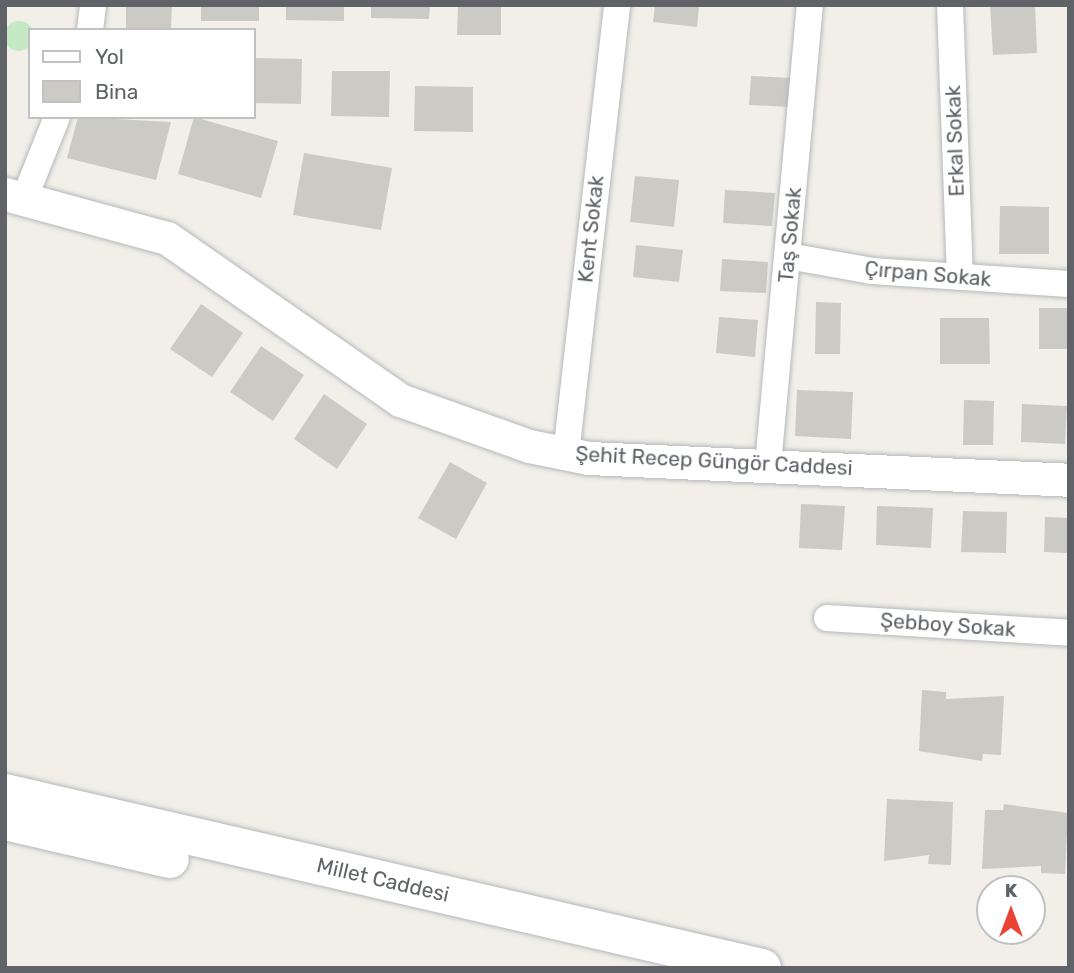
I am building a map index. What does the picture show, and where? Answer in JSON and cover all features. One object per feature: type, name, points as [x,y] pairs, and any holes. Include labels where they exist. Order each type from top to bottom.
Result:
[{"type":"main road","name":"Millet Caddesi","points":[[5,793],[451,909],[648,968]]},
{"type":"main road","name":"Millet Caddesi","points":[[5,821],[762,968]]},
{"type":"street","points":[[90,28],[93,5]]},
{"type":"street","name":"Kent Sokak","points":[[566,454],[617,5]]},
{"type":"street","name":"Taş Sokak","points":[[768,464],[810,5]]},
{"type":"street","name":"Erkal Sokak","points":[[950,5],[960,277]]},
{"type":"street","points":[[15,196],[56,119]]},
{"type":"street","name":"Şehit Recep Güngör Caddesi","points":[[15,196],[167,238],[400,400],[566,454],[1069,480]]},
{"type":"street","name":"Çırpan Sokak","points":[[788,256],[960,277],[1069,284]]},
{"type":"street","name":"Şebboy Sokak","points":[[827,618],[1069,633]]},
{"type":"green space","points":[[13,22],[25,22],[29,26],[28,47],[25,50],[13,50],[5,42],[5,30]]},
{"type":"building","points":[[126,5],[172,5],[171,28],[126,28]]},
{"type":"building","points":[[201,5],[259,5],[259,21],[201,21]]},
{"type":"building","points":[[286,5],[344,5],[344,21],[286,20]]},
{"type":"building","points":[[371,5],[430,5],[429,19],[371,18]]},
{"type":"building","points":[[458,5],[501,5],[501,35],[457,35]]},
{"type":"building","points":[[655,5],[699,5],[697,27],[653,22]]},
{"type":"building","points":[[990,5],[1035,5],[1037,53],[993,55]]},
{"type":"building","points":[[256,58],[302,59],[301,104],[256,103]]},
{"type":"building","points":[[332,71],[390,71],[389,117],[331,116]]},
{"type":"building","points":[[751,76],[793,78],[791,107],[749,105]]},
{"type":"building","points":[[415,86],[473,87],[473,132],[414,131]]},
{"type":"building","points":[[77,119],[171,122],[156,180],[67,158]]},
{"type":"building","points":[[193,119],[278,141],[261,198],[178,174]]},
{"type":"building","points":[[304,153],[392,168],[381,230],[293,215]]},
{"type":"building","points":[[635,176],[679,180],[674,227],[630,222]]},
{"type":"building","points":[[725,190],[775,193],[772,226],[723,223]]},
{"type":"building","points":[[1000,206],[1049,207],[1049,254],[999,254]]},
{"type":"building","points":[[636,245],[683,250],[679,282],[633,277]]},
{"type":"building","points":[[722,259],[768,262],[766,293],[720,291]]},
{"type":"building","points":[[816,302],[841,303],[840,354],[815,354]]},
{"type":"building","points":[[201,304],[243,333],[212,377],[170,349]]},
{"type":"building","points":[[1039,308],[1067,308],[1067,349],[1039,349]]},
{"type":"building","points":[[719,317],[758,320],[755,357],[716,353]]},
{"type":"building","points":[[940,318],[989,318],[990,364],[940,364]]},
{"type":"building","points":[[261,346],[304,375],[273,421],[230,392]]},
{"type":"building","points":[[797,390],[853,392],[851,439],[795,436]]},
{"type":"building","points":[[324,394],[367,424],[337,469],[294,439]]},
{"type":"building","points":[[964,400],[994,401],[993,445],[963,445]]},
{"type":"building","points":[[1022,404],[1067,406],[1065,444],[1021,442]]},
{"type":"building","points":[[450,462],[487,483],[456,539],[418,518]]},
{"type":"building","points":[[801,504],[845,506],[842,550],[799,548]]},
{"type":"building","points":[[877,506],[933,508],[931,548],[876,545]]},
{"type":"building","points":[[963,511],[1007,512],[1006,553],[961,552]]},
{"type":"building","points":[[1045,517],[1069,518],[1069,553],[1044,552]]},
{"type":"building","points":[[922,690],[946,692],[946,699],[1004,696],[1001,755],[983,754],[982,761],[919,751]]},
{"type":"building","points":[[887,799],[953,802],[951,865],[928,864],[929,855],[884,861]]},
{"type":"building","points":[[1004,804],[1068,813],[1065,874],[1041,873],[1041,866],[982,869],[985,810],[1003,810]]}]
